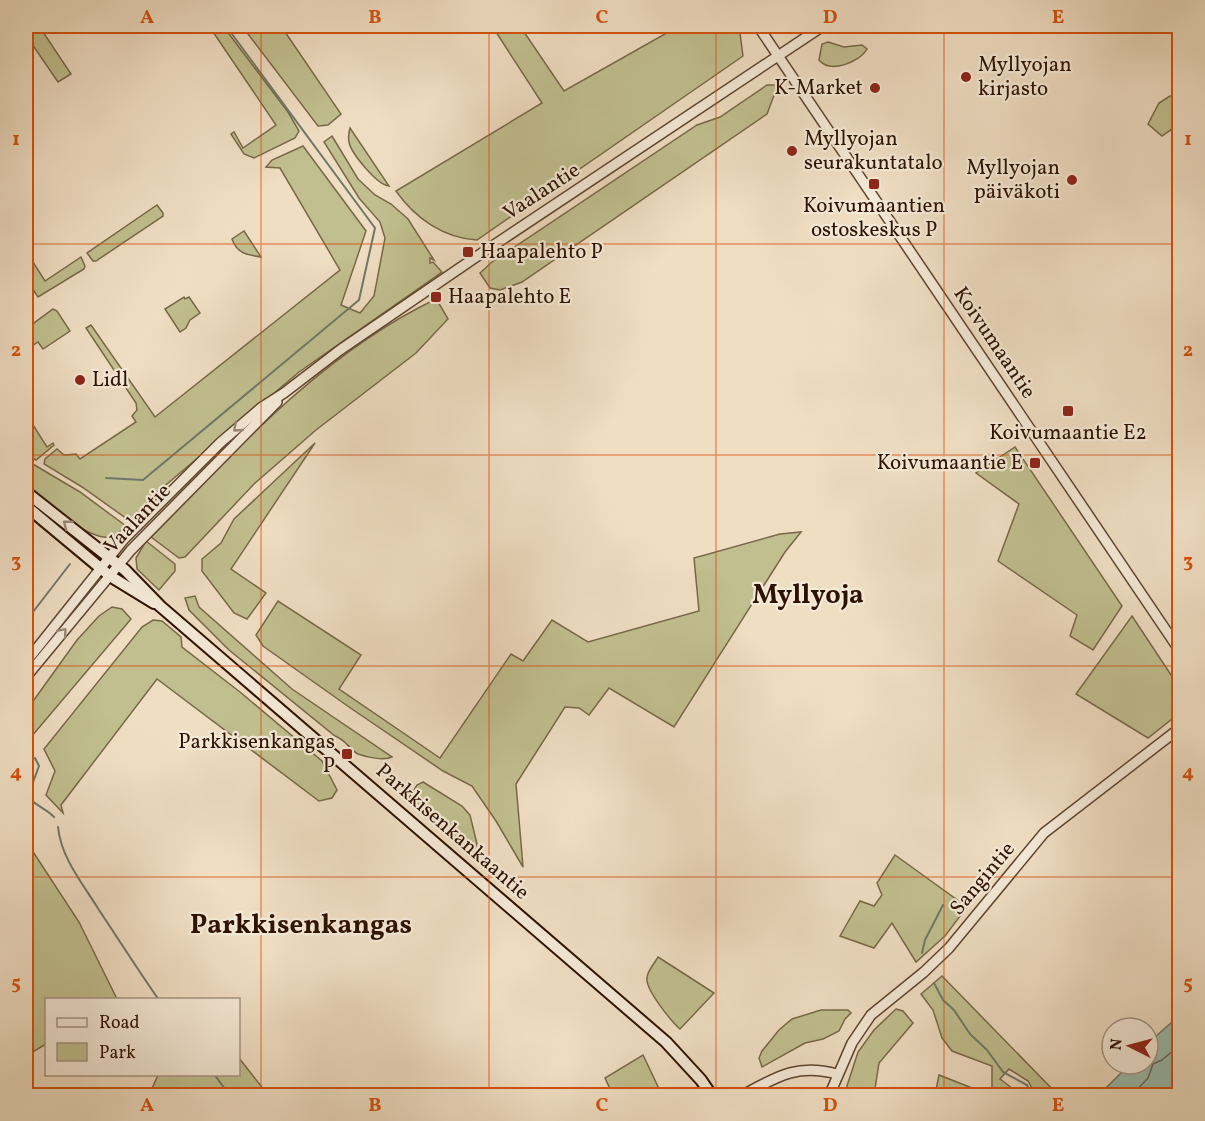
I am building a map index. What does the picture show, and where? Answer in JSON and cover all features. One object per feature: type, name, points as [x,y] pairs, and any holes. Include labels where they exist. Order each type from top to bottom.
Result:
[{"type":"main road","name":"Parkkisenkankaantie","points":[[26,492],[119,565],[144,587],[160,606],[666,1042],[712,1095]]},
{"type":"main road","name":"Parkkisenkankaantie","points":[[26,506],[110,576],[160,606]]},
{"type":"street","name":"Koivumaantie","points":[[758,26],[1179,651]]},
{"type":"street","name":"Vaalantie","points":[[26,662],[109,557],[220,443],[262,407],[340,350],[473,259],[823,26]]},
{"type":"street","name":"Vaalantie","points":[[26,677],[119,565],[284,393]]},
{"type":"street","name":"Sangintie","points":[[829,1095],[852,1043],[871,1015],[924,972],[949,948],[1044,833],[1179,728]]},
{"type":"street","points":[[745,1093],[783,1075],[807,1069],[837,1074]]},
{"type":"green space","points":[[26,26],[53,26],[43,32],[71,74],[58,82],[30,41],[26,44]]},
{"type":"green space","points":[[209,26],[223,26],[288,112],[299,131],[295,138],[254,158],[244,154],[231,134],[234,132],[243,148],[276,125]]},
{"type":"green space","points":[[242,26],[281,26],[341,114],[328,125],[318,126]]},
{"type":"green space","points":[[508,26],[520,26],[564,91],[679,26],[739,26],[743,56],[477,240],[465,238],[441,231],[431,225],[412,210],[396,191],[542,103],[496,32]]},
{"type":"green space","points":[[828,42],[844,47],[862,45],[867,49],[852,62],[830,66],[819,60],[822,44]]},
{"type":"green space","points":[[767,85],[775,85],[776,90],[767,114],[522,282],[500,290],[490,288],[480,273],[492,262],[697,125],[720,117]]},
{"type":"green space","points":[[1170,96],[1179,96],[1179,124],[1162,136],[1148,124],[1159,103]]},
{"type":"green space","points":[[350,128],[389,186],[372,175],[354,153],[349,140]]},
{"type":"green space","points":[[332,136],[358,179],[375,195],[391,204],[408,219],[434,260],[430,258],[430,263],[433,262],[442,272],[299,372],[154,495],[130,521],[82,487],[44,464],[45,459],[57,449],[64,455],[76,454],[80,459],[136,422],[132,416],[137,410],[136,403],[86,328],[91,325],[155,417],[340,270],[280,168],[266,167],[272,160],[303,146],[366,231],[341,305],[360,313],[374,296],[385,238],[380,222],[359,198],[324,142]]},
{"type":"green space","points":[[157,205],[163,216],[93,261],[87,253]]},
{"type":"green space","points":[[244,231],[261,257],[243,252],[234,244],[232,239]]},
{"type":"green space","points":[[26,251],[45,281],[81,257],[85,266],[84,269],[38,297],[26,279]]},
{"type":"green space","points":[[184,297],[185,299],[189,297],[200,313],[190,320],[186,328],[180,332],[165,309]]},
{"type":"green space","points":[[437,300],[448,319],[416,353],[316,430],[254,484],[185,557],[179,558],[151,537],[249,438],[318,376],[355,347],[393,322]]},
{"type":"green space","points":[[53,309],[57,311],[70,331],[43,349],[38,342],[29,348],[26,343],[26,329]]},
{"type":"green space","points":[[26,414],[47,447],[53,443],[54,445],[36,460],[26,455]]},
{"type":"green space","points":[[315,443],[231,569],[266,593],[247,619],[234,613],[202,571],[202,559],[221,543],[234,519]]},
{"type":"green space","points":[[1015,447],[1122,606],[1093,650],[1070,636],[1077,615],[998,561],[1019,504],[976,473]]},
{"type":"green space","points":[[26,460],[80,492],[126,526],[111,537],[102,537],[66,519],[26,486]]},
{"type":"green space","points":[[801,532],[785,552],[674,727],[609,688],[589,715],[579,708],[565,707],[516,784],[523,867],[472,786],[443,771],[349,707],[263,646],[256,635],[278,601],[361,655],[339,689],[440,758],[511,654],[523,661],[552,620],[588,642],[699,611],[694,558],[780,534]]},
{"type":"green space","points":[[146,541],[175,564],[175,571],[159,590],[137,569],[136,558]]},
{"type":"green space","points":[[195,596],[199,607],[292,689],[392,757],[380,759],[358,754],[229,650],[189,610],[185,598]]},
{"type":"green space","points":[[112,607],[122,609],[131,619],[26,743],[26,711],[77,640],[99,616]]},
{"type":"green space","points":[[1132,616],[1179,687],[1177,715],[1148,738],[1076,694]]},
{"type":"green space","points":[[153,620],[162,621],[181,637],[182,647],[322,761],[337,790],[332,798],[319,801],[157,679],[61,805],[63,813],[46,795],[55,771],[44,749],[142,627]]},
{"type":"green space","points":[[423,782],[462,806],[470,815],[477,844],[472,854],[407,801],[417,785]]},
{"type":"green space","points":[[26,841],[79,922],[117,998],[45,998],[45,1045],[26,1056]]},
{"type":"green space","points":[[895,855],[967,907],[945,936],[916,962],[892,923],[874,948],[840,936],[860,901],[874,906],[882,895],[877,883]]},
{"type":"green space","points":[[658,957],[714,993],[680,1029],[659,1005],[647,983],[648,973]]},
{"type":"green space","points":[[942,976],[1058,1095],[1036,1095],[1028,1081],[1009,1069],[1000,1079],[1013,1089],[1016,1095],[992,1095],[992,1066],[952,1051],[942,1038],[933,1010],[921,994]]},
{"type":"green space","points":[[896,1009],[903,1011],[913,1023],[879,1063],[874,1095],[844,1095],[858,1052],[874,1030]]},
{"type":"green space","points":[[821,1010],[848,1010],[851,1013],[839,1031],[823,1039],[805,1043],[762,1067],[759,1058],[762,1051],[779,1030],[792,1019]]},
{"type":"green space","points":[[643,1055],[662,1095],[613,1095],[605,1078]]},
{"type":"green space","points":[[240,1059],[268,1095],[149,1095],[158,1076],[240,1076]]},
{"type":"green space","points":[[939,1075],[990,1095],[935,1095]]},
{"type":"water","points":[[1179,1016],[1179,1095],[1099,1095],[1118,1076],[1160,1076],[1160,1033]]},
{"type":"waterway","points":[[106,478],[143,480],[359,300],[375,228],[226,26]]},
{"type":"waterway","points":[[26,621],[70,564]]},
{"type":"waterway","points":[[35,758],[39,766],[29,793],[30,799],[54,817]]},
{"type":"waterway","points":[[58,827],[68,860],[158,998]]},
{"type":"waterway","points":[[922,953],[925,940],[943,905]]},
{"type":"waterway","points":[[934,983],[943,1000],[954,1010],[970,1034],[987,1050],[1003,1072],[1027,1085],[1032,1096]]},
{"type":"waterway","points":[[215,1076],[230,1096]]},
{"type":"place","name":"Myllyojan kirjasto","points":[[966,77]]},
{"type":"place","name":"K-Market","points":[[875,88]]},
{"type":"place","name":"Myllyojan seurakuntatalo","points":[[792,151]]},
{"type":"place","name":"Myllyojan päiväkoti","points":[[1072,180]]},
{"type":"place","name":"Koivumaantien ostoskeskus P","points":[[874,184]]},
{"type":"place","name":"Haapalehto P","points":[[468,252]]},
{"type":"place","name":"Haapalehto E","points":[[436,297]]},
{"type":"place","name":"Lidl","points":[[80,380]]},
{"type":"place","name":"Koivumaantie E2","points":[[1068,411]]},
{"type":"place","name":"Koivumaantie E","points":[[1035,463]]},
{"type":"place","name":"Parkkisenkangas P","points":[[347,754]]},
{"type":"district","name":"Myllyoja","points":[[808,596]]},
{"type":"district","name":"Parkkisenkangas","points":[[301,926]]}]
